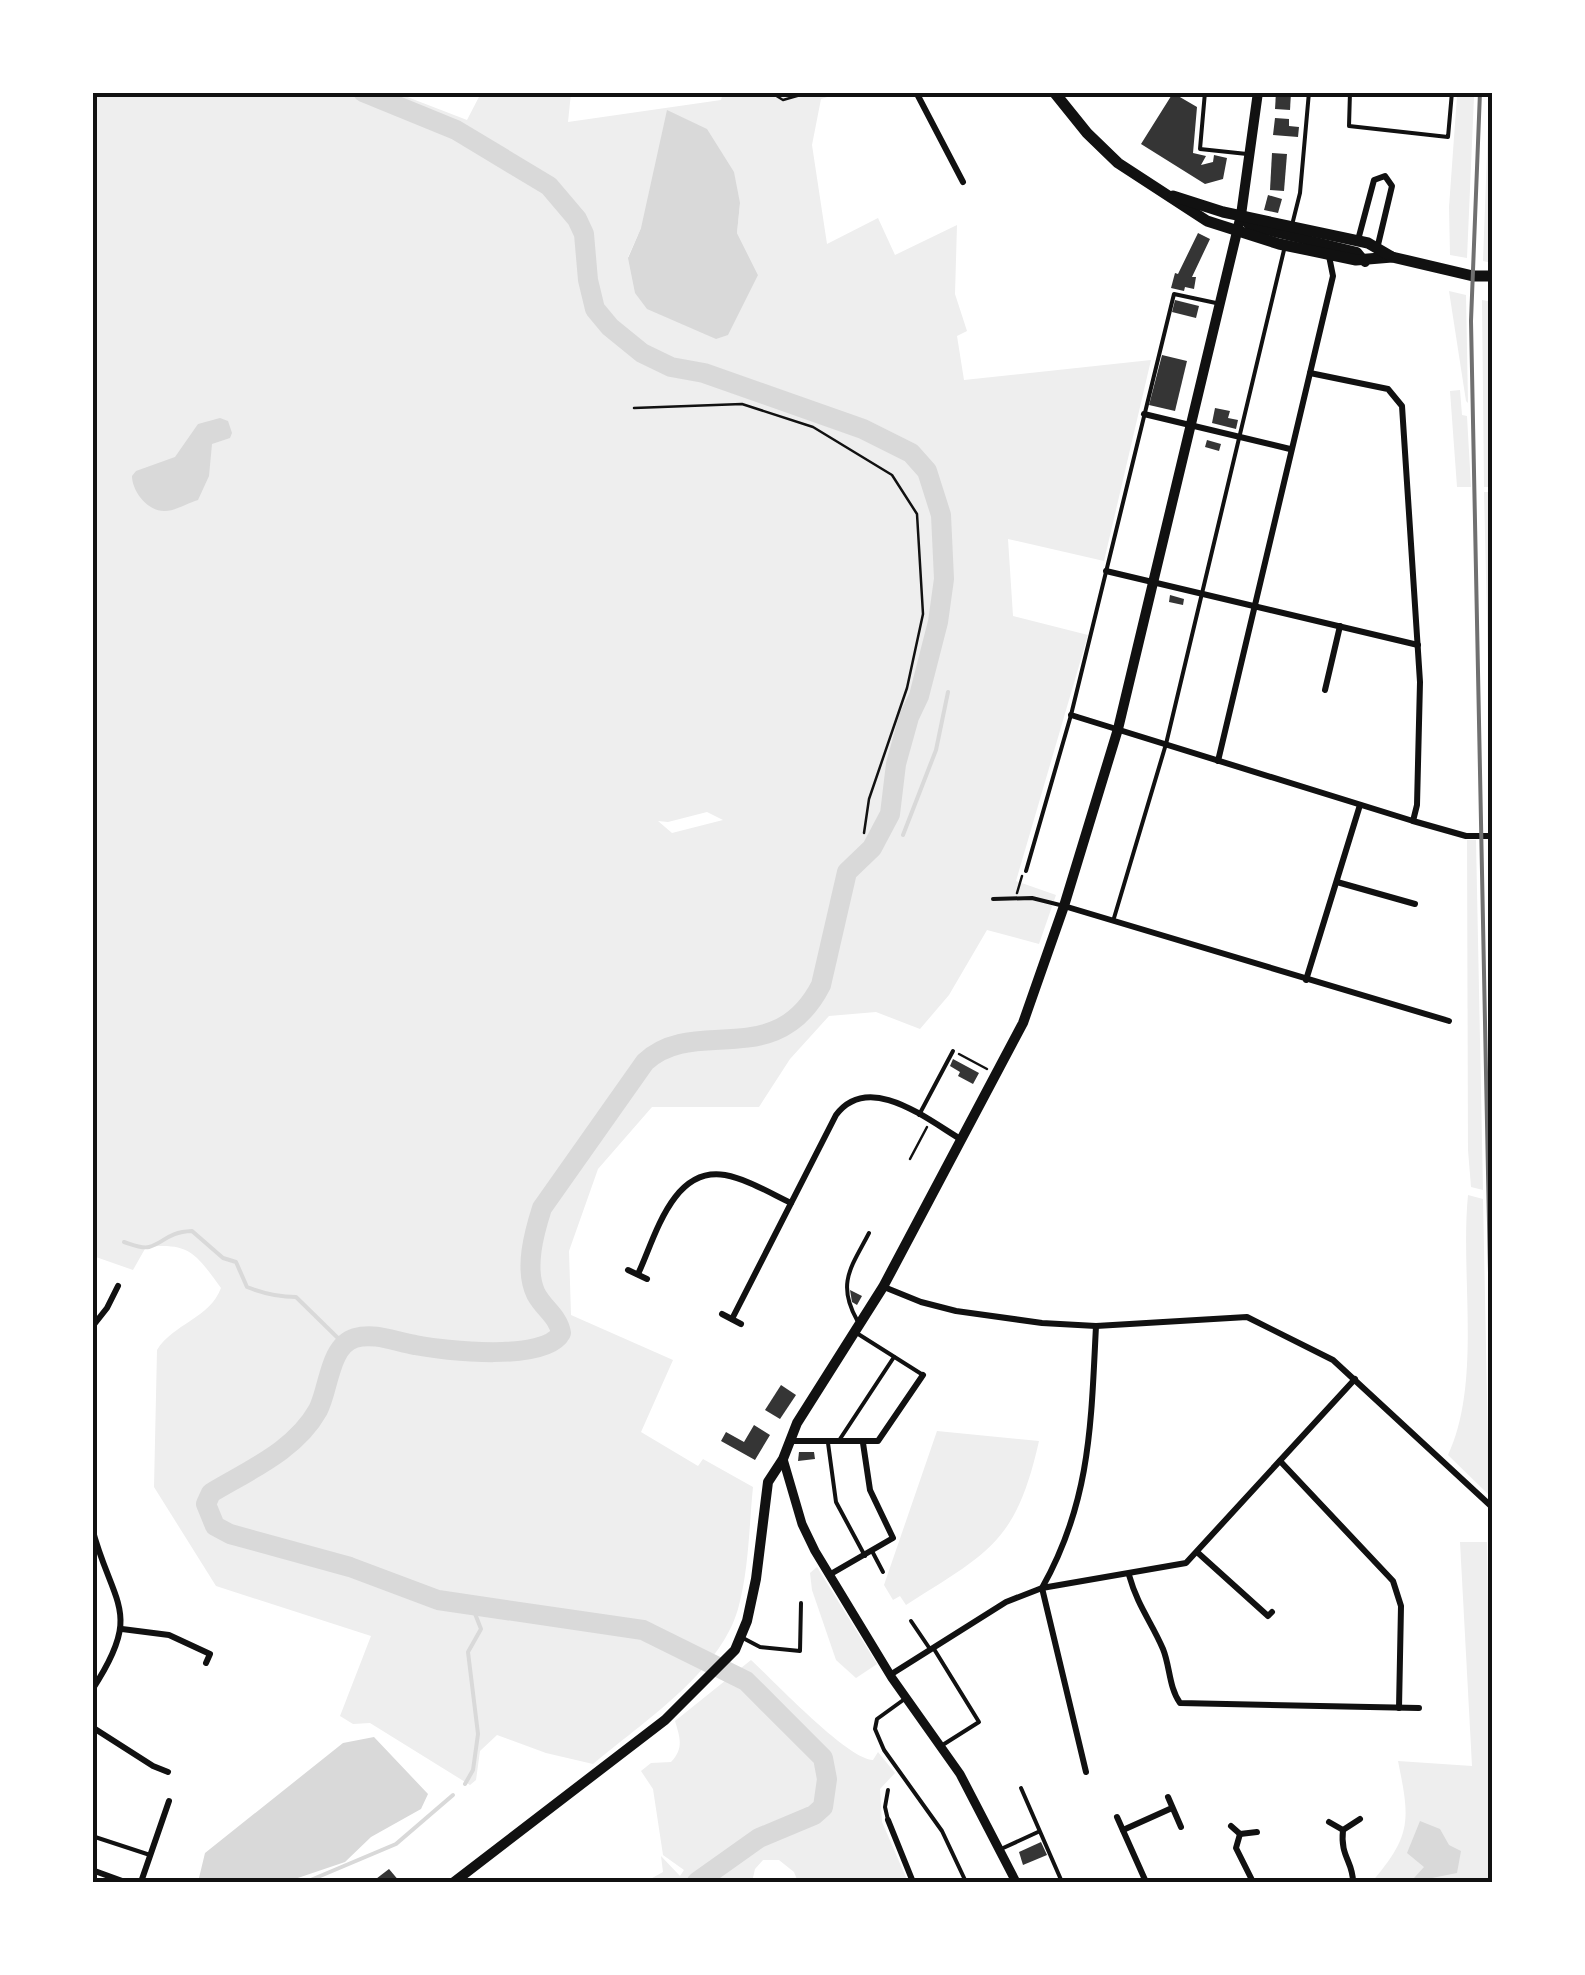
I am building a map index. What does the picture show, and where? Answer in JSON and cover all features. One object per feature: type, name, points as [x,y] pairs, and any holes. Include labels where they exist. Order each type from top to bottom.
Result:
[{"type":"highway","points":[[1054,92],[1105,151],[1206,221],[1285,246],[1328,249],[1365,262],[1392,258]]},
{"type":"highway","points":[[1164,194],[1358,241],[1392,258],[1473,276],[1492,276]]},
{"type":"highway","points":[[1473,276],[1492,287]]},
{"type":"main road","points":[[454,1882],[628,1751],[705,1684],[735,1650],[756,1579],[768,1482],[783,1460],[788,1441],[883,1287],[998,1075],[1032,1002],[1118,729],[1155,582],[1241,215],[1258,92]]},
{"type":"main road","points":[[1241,215],[1242,221],[1250,226],[1328,249]]},
{"type":"main road","points":[[783,1460],[802,1524],[830,1575],[890,1675],[976,1800],[1016,1882]]},
{"type":"street","points":[[916,92],[963,182]]},
{"type":"street","points":[[1455,92],[1476,94]]},
{"type":"street","points":[[1358,241],[1374,180],[1380,176],[1388,178],[1392,186],[1377,249]]},
{"type":"street","points":[[1218,761],[1332,276],[1328,249]]},
{"type":"street","points":[[1310,373],[1388,389],[1402,406],[1418,645],[1417,787],[1413,821]]},
{"type":"street","points":[[1144,414],[1290,449]]},
{"type":"street","points":[[1106,571],[1418,645]]},
{"type":"street","points":[[1325,690],[1340,626]]},
{"type":"street","points":[[1071,715],[1413,821],[1466,836],[1492,836]]},
{"type":"street","points":[[1306,980],[1360,805]]},
{"type":"street","points":[[1336,882],[1415,904]]},
{"type":"street","points":[[1064,906],[1449,1021]]},
{"type":"street","points":[[732,1319],[836,1115],[846,1104],[874,1096],[892,1101],[962,1140]]},
{"type":"street","points":[[638,1274],[677,1193],[692,1180],[722,1174],[791,1203]]},
{"type":"street","points":[[628,1270],[647,1278]]},
{"type":"street","points":[[92,1327],[108,1308],[118,1286]]},
{"type":"street","points":[[883,1287],[956,1311],[1096,1326],[1248,1316],[1321,1352],[1492,1507]]},
{"type":"street","points":[[722,1314],[741,1324]]},
{"type":"street","points":[[1086,1772],[1042,1588],[1067,1534],[1086,1472],[1096,1326]]},
{"type":"street","points":[[788,1441],[863,1443],[882,1437],[923,1375]]},
{"type":"street","points":[[890,1675],[1006,1602],[1042,1588],[1180,1566],[1355,1379]]},
{"type":"street","points":[[830,1575],[893,1538],[870,1490],[863,1443]]},
{"type":"street","points":[[1280,1461],[1393,1581],[1401,1606],[1399,1708]]},
{"type":"street","points":[[92,1528],[118,1598],[122,1629],[116,1653],[92,1690]]},
{"type":"street","points":[[1197,1552],[1268,1616],[1272,1612]]},
{"type":"street","points":[[1129,1574],[1136,1602],[1162,1648],[1180,1703],[1419,1708]]},
{"type":"street","points":[[122,1629],[181,1639],[210,1654],[206,1663]]},
{"type":"street","points":[[92,1727],[168,1772]]},
{"type":"street","points":[[148,1778],[153,1766]]},
{"type":"street","points":[[1168,1798],[1181,1827]]},
{"type":"street","points":[[141,1882],[169,1801]]},
{"type":"street","points":[[1123,1830],[1172,1808]]},
{"type":"street","points":[[1117,1817],[1146,1882]]},
{"type":"street","points":[[888,1820],[912,1882]]},
{"type":"street","points":[[1343,1830],[1360,1820]]},
{"type":"street","points":[[1329,1822],[1343,1830]]},
{"type":"street","points":[[1232,1826],[1240,1834]]},
{"type":"street","points":[[1343,1830],[1343,1854],[1353,1882]]},
{"type":"street","points":[[1240,1834],[1257,1832]]},
{"type":"street","points":[[1240,1834],[1236,1848],[1252,1882]]},
{"type":"street","points":[[92,1870],[125,1882]]},
{"type":"lane","points":[[1205,92],[1200,149],[1251,154]]},
{"type":"lane","points":[[1292,226],[1300,192],[1309,92]]},
{"type":"lane","points":[[1350,92],[1349,126],[1448,137],[1455,92]]},
{"type":"lane","points":[[1114,918],[1166,744],[1285,246]]},
{"type":"lane","points":[[1026,871],[1071,715],[1174,294],[1221,304]]},
{"type":"lane","points":[[992,899],[1032,898],[1064,906]]},
{"type":"lane","points":[[919,1115],[953,1052]]},
{"type":"lane","points":[[870,1233],[846,1278],[848,1304],[857,1328],[923,1375]]},
{"type":"lane","points":[[883,1572],[836,1502],[832,1443],[894,1357]]},
{"type":"lane","points":[[741,1637],[760,1647],[800,1651],[802,1604]]},
{"type":"lane","points":[[911,1621],[979,1722],[941,1746]]},
{"type":"lane","points":[[906,1698],[878,1718],[875,1729],[884,1750],[942,1832],[966,1882]]},
{"type":"lane","points":[[1020,1788],[1062,1882]]},
{"type":"lane","points":[[888,1790],[888,1820]]},
{"type":"lane","points":[[1001,1849],[1039,1831]]},
{"type":"lane","points":[[92,1836],[150,1856]]},
{"type":"path","points":[[770,92],[783,100],[811,92]]},
{"type":"path","points":[[634,408],[742,404],[812,426],[892,475],[917,514],[923,614],[907,688],[869,799],[864,833]]},
{"type":"path","points":[[1015,900],[1026,871]]},
{"type":"path","points":[[953,1052],[998,1075]]},
{"type":"path","points":[[910,1159],[930,1122]]},
{"type":"shaded area","points":[[93,93],[397,93],[467,120],[481,93],[571,93],[568,122],[721,100],[723,93],[840,93],[821,99],[812,145],[827,244],[878,218],[895,255],[957,225],[955,294],[967,331],[957,336],[964,380],[1151,360],[1104,561],[1008,539],[1013,616],[1088,635],[1016,881],[1056,895],[1039,944],[987,930],[949,995],[920,1029],[876,1012],[829,1016],[790,1059],[759,1107],[652,1107],[598,1169],[569,1251],[571,1315],[673,1360],[641,1432],[698,1466],[703,1459],[753,1487],[744,1579],[729,1632],[697,1675],[656,1714],[593,1764],[546,1753],[497,1735],[480,1751],[476,1780],[470,1785],[370,1723],[353,1724],[340,1716],[371,1636],[216,1586],[154,1487],[157,1350],[209,1307],[221,1288],[198,1259],[182,1249],[146,1247],[133,1270],[93,1256]],"holes":[[[740,203],[737,233],[758,275],[628,257],[641,228]],[[707,812],[723,820],[672,833],[658,821]]]},
{"type":"shaded area","points":[[1457,96],[1474,97],[1467,258],[1450,255],[1449,207]]},
{"type":"shaded area","points":[[1492,99],[1492,263],[1483,261]]},
{"type":"shaded area","points":[[667,110],[707,129],[734,172],[740,203],[737,233],[758,275],[728,335],[716,339],[647,309],[635,293],[628,258],[641,228]]},
{"type":"shaded area","points":[[1449,291],[1466,295],[1468,403],[1466,401]]},
{"type":"shaded area","points":[[1482,300],[1492,302],[1492,487],[1484,487]]},
{"type":"shaded area","points":[[1460,390],[1462,415],[1467,416],[1471,487],[1457,487],[1450,391]]},
{"type":"shaded area","points":[[220,418],[228,421],[232,433],[230,438],[212,444],[209,476],[198,500],[165,511],[147,504],[133,482],[136,471],[175,457],[198,424]]},
{"type":"shaded area","points":[[1484,492],[1492,492],[1492,828]]},
{"type":"shaded area","points":[[1467,840],[1476,840],[1483,1190],[1471,1187],[1468,1150]]},
{"type":"shaded area","points":[[1468,1195],[1483,1199],[1489,1495],[1448,1455],[1458,1426],[1467,1362]]},
{"type":"shaded area","points":[[937,1431],[1039,1441],[1030,1475],[1009,1524],[978,1557],[906,1605],[900,1596],[893,1600],[884,1585]]},
{"type":"shaded area","points":[[1460,1542],[1487,1542],[1492,1882],[1372,1882],[1395,1852],[1404,1826],[1405,1798],[1398,1761],[1472,1766]]},
{"type":"shaded area","points":[[817,1567],[877,1664],[856,1678],[836,1660],[812,1590],[810,1573]]},
{"type":"shaded area","points":[[751,1660],[846,1747],[873,1760],[878,1752],[895,1773],[880,1789],[882,1822],[908,1882],[798,1882],[794,1872],[779,1860],[763,1860],[755,1869],[752,1882],[645,1882],[663,1872],[661,1856],[680,1876],[684,1870],[663,1855],[653,1789],[641,1771],[651,1763],[671,1762],[679,1747],[675,1721]]},
{"type":"shaded area","points":[[374,1737],[428,1794],[421,1809],[371,1837],[345,1862],[286,1882],[198,1882],[205,1853],[343,1743]]},
{"type":"shaded area","points":[[1420,1821],[1440,1829],[1449,1845],[1461,1851],[1457,1873],[1427,1882],[1395,1882],[1414,1878],[1424,1867],[1407,1853]]},
{"type":"building","points":[[1276,92],[1291,92],[1290,110],[1275,109]]},
{"type":"building","points":[[1173,93],[1197,107],[1193,153],[1206,156],[1201,165],[1213,162],[1214,155],[1227,158],[1223,179],[1205,184],[1141,144]]},
{"type":"building","points":[[1275,118],[1289,119],[1289,126],[1299,127],[1298,137],[1273,135]]},
{"type":"building","points":[[1272,153],[1287,154],[1284,191],[1270,190]]},
{"type":"building","points":[[1268,195],[1282,199],[1278,213],[1264,210]]},
{"type":"building","points":[[1198,233],[1210,239],[1192,277],[1196,277],[1194,289],[1171,288],[1175,273],[1178,274]]},
{"type":"building","points":[[1175,300],[1199,306],[1196,318],[1172,312]]},
{"type":"building","points":[[1162,355],[1187,361],[1175,411],[1149,405]]},
{"type":"building","points":[[1215,408],[1230,411],[1228,418],[1238,420],[1236,429],[1212,423]]},
{"type":"building","points":[[1207,440],[1221,444],[1219,451],[1205,447]]},
{"type":"building","points":[[1170,595],[1184,599],[1183,605],[1169,602]]},
{"type":"building","points":[[953,1059],[979,1073],[973,1084],[950,1066]]},
{"type":"building","points":[[850,1290],[862,1296],[857,1305],[852,1302]]},
{"type":"building","points":[[781,1385],[796,1395],[780,1419],[765,1410]]},
{"type":"building","points":[[754,1425],[770,1435],[755,1460],[721,1441],[726,1432],[744,1442]]},
{"type":"building","points":[[799,1452],[814,1452],[815,1459],[798,1461]]},
{"type":"building","points":[[1041,1842],[1047,1855],[1023,1865],[1019,1852]]},
{"type":"building","points":[[389,1869],[400,1882],[372,1882]]},
{"type":"waterway","points":[[363,92],[456,130],[549,186],[577,219],[584,234],[595,309],[642,353],[671,367],[704,373],[863,429],[911,453],[927,471],[941,515],[944,579],[938,622],[896,764],[890,814],[872,848],[847,872],[821,985],[803,1012],[782,1028],[759,1036],[687,1043],[665,1049],[645,1062],[542,1208],[533,1240],[531,1274],[536,1294],[561,1333],[552,1342],[536,1348],[494,1352],[429,1347],[378,1337],[355,1338],[340,1350],[318,1410],[297,1437],[211,1493],[206,1504],[215,1526],[230,1534],[350,1567],[438,1600],[643,1630],[746,1681],[823,1758],[827,1779],[823,1807],[814,1815],[759,1838],[697,1882]]},
{"type":"waterway","points":[[903,835],[936,750],[948,692]]},
{"type":"waterway","points":[[124,1242],[149,1247],[177,1233],[192,1231],[223,1258],[236,1262],[247,1287],[296,1297],[344,1344]]},
{"type":"waterway","points":[[465,1784],[473,1770],[478,1734],[468,1652],[481,1629],[472,1606]]},
{"type":"waterway","points":[[306,1882],[396,1844],[453,1795]]},
{"type":"railway","points":[[1480,92],[1471,321],[1492,1373]]}]
